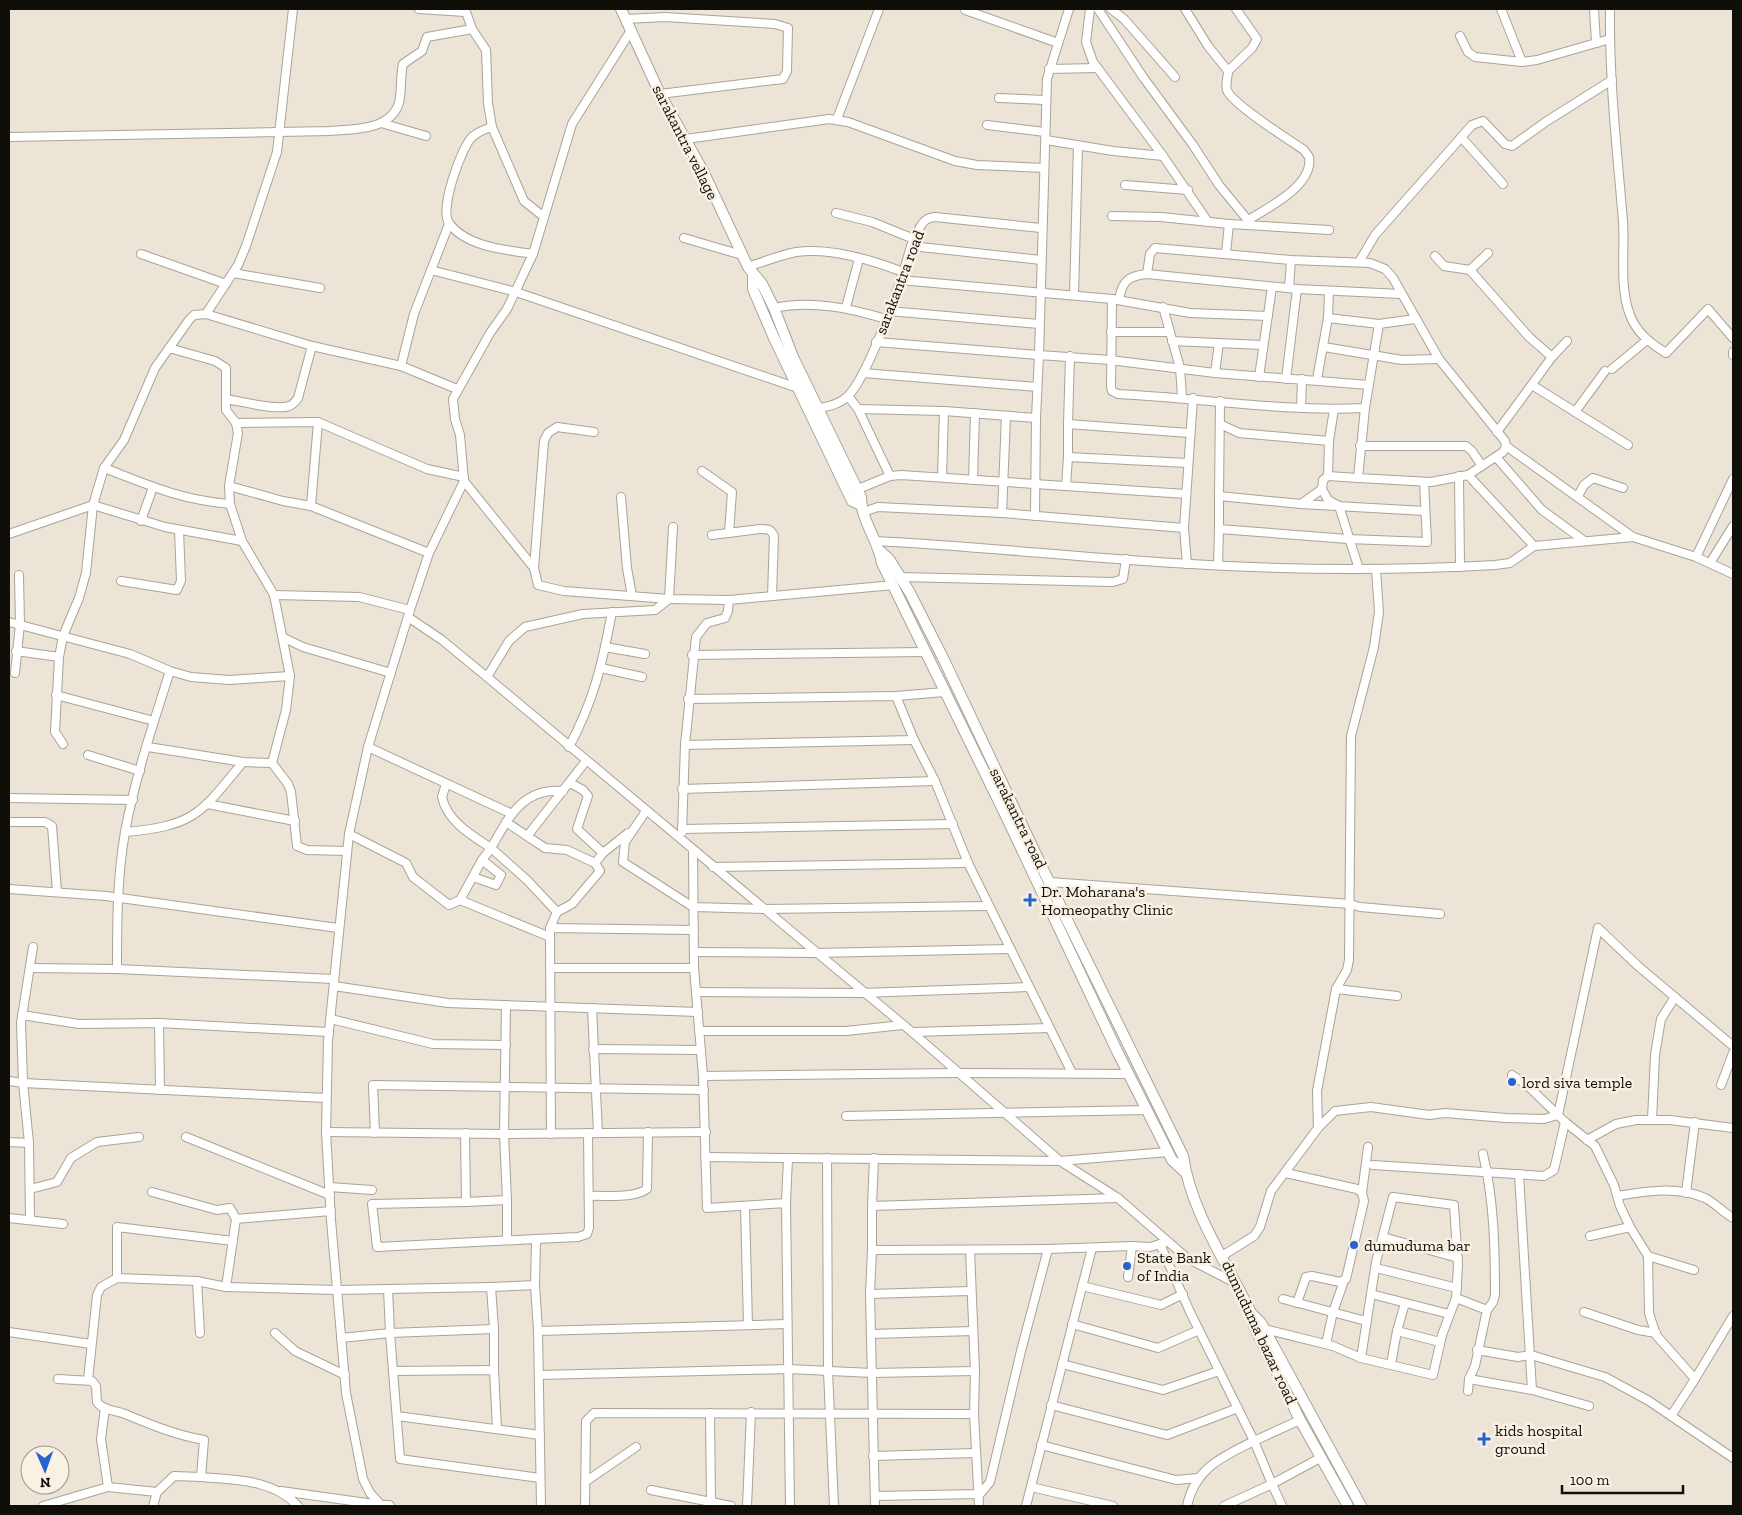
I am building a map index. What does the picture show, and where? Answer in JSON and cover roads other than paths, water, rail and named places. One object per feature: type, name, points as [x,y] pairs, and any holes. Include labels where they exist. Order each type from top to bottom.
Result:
[{"type":"street","points":[[206,314],[233,273],[246,246],[277,152],[293,9]]},
{"type":"street","points":[[419,9],[465,10],[472,29],[486,50],[488,103],[492,127],[524,201],[544,217]]},
{"type":"street","name":"sarakantra vellage","points":[[621,9],[660,94],[704,173],[750,271],[762,284],[774,308],[793,357],[820,408],[858,489],[862,509]]},
{"type":"street","points":[[836,119],[879,9]]},
{"type":"street","points":[[1035,516],[1045,100],[1049,70],[1069,9]]},
{"type":"street","points":[[1090,9],[1086,42],[1097,68],[1188,190],[1208,222]]},
{"type":"street","points":[[1098,9],[1143,78],[1193,145],[1219,185],[1250,222]]},
{"type":"street","points":[[1111,9],[1124,19],[1175,77]]},
{"type":"street","points":[[1185,9],[1208,46],[1228,71]]},
{"type":"street","points":[[1236,9],[1257,38],[1252,48],[1228,71],[1226,88],[1229,95],[1239,105],[1304,150],[1309,157],[1310,163],[1308,172],[1302,182],[1250,222]]},
{"type":"street","points":[[1501,9],[1522,62]]},
{"type":"street","points":[[1594,9],[1596,43]]},
{"type":"street","points":[[1610,9],[1612,80],[1623,222],[1625,295],[1630,315],[1647,340],[1666,353],[1708,309],[1733,338]]},
{"type":"street","points":[[965,10],[1058,43]]},
{"type":"street","points":[[626,19],[665,17],[775,24],[788,28],[790,32],[787,71],[784,79],[660,94]]},
{"type":"street","points":[[381,124],[393,113],[399,103],[403,64],[422,51],[427,36],[472,29]]},
{"type":"street","points":[[384,1506],[370,1493],[363,1479],[345,1375],[330,1211],[326,1132],[329,1032],[349,834],[368,747],[409,614],[429,553],[464,479],[460,435],[453,407],[457,389],[516,292],[533,254],[572,124],[630,32]]},
{"type":"street","points":[[1460,36],[1468,52],[1474,57],[1522,62],[1537,60],[1610,39]]},
{"type":"street","points":[[1049,70],[1097,68]]},
{"type":"street","points":[[1359,262],[1366,246],[1375,235],[1472,125],[1483,121],[1505,144],[1512,146],[1547,121],[1612,80]]},
{"type":"street","points":[[999,98],[1045,100]]},
{"type":"street","points":[[686,139],[796,122],[836,119],[955,161],[977,165],[1044,168]]},
{"type":"street","points":[[9,137],[278,133],[330,131],[381,124],[426,136]]},
{"type":"street","points":[[987,125],[1045,136],[1078,145],[1163,156]]},
{"type":"street","points":[[401,366],[414,314],[449,224],[446,207],[457,167],[472,138],[492,127]]},
{"type":"street","points":[[1461,137],[1503,184]]},
{"type":"street","points":[[1074,295],[1078,145]]},
{"type":"street","points":[[1126,185],[1188,190]]},
{"type":"street","points":[[836,213],[872,222],[913,242],[1041,260]]},
{"type":"street","points":[[1112,216],[1161,217],[1229,224],[1250,222],[1329,230]]},
{"type":"street","name":"sarakantra road","points":[[848,396],[863,373],[886,319],[913,242],[922,223],[928,218],[935,217],[1041,228]]},
{"type":"street","points":[[449,224],[477,242],[533,254]]},
{"type":"street","points":[[1226,253],[1229,224]]},
{"type":"street","points":[[684,238],[742,255]]},
{"type":"street","points":[[1147,274],[1150,254],[1155,248],[1291,260],[1370,262],[1385,269],[1439,359],[1505,441],[1506,446],[1633,537],[1696,557],[1733,574]]},
{"type":"street","points":[[750,271],[794,252],[807,251],[859,259],[904,272]]},
{"type":"street","points":[[1470,270],[1488,253]]},
{"type":"street","points":[[141,254],[226,284]]},
{"type":"street","points":[[1435,256],[1444,266],[1470,270],[1530,337],[1552,357]]},
{"type":"street","points":[[846,307],[859,259]]},
{"type":"street","points":[[1286,379],[1293,289],[1291,260]]},
{"type":"street","points":[[431,270],[516,292],[798,388]]},
{"type":"street","name":"sarakantra vellage","points":[[750,271],[753,290],[846,490]]},
{"type":"street","points":[[233,273],[320,288]]},
{"type":"street","points":[[1365,408],[1334,409],[1247,406],[1193,398],[1114,393],[1111,387],[1110,360],[1111,332],[1116,300],[1123,282],[1129,278],[1147,274],[1293,289],[1401,294]]},
{"type":"street","points":[[900,280],[1074,295],[1190,312],[1268,316]]},
{"type":"street","points":[[1259,377],[1272,287]]},
{"type":"street","points":[[1317,379],[1328,318],[1329,291]]},
{"type":"street","points":[[774,308],[812,305],[846,307],[886,319]]},
{"type":"street","points":[[1163,307],[1180,368],[1182,398]]},
{"type":"street","points":[[889,311],[1039,324]]},
{"type":"street","points":[[63,744],[55,732],[59,657],[64,636],[79,598],[86,573],[93,505],[104,468],[124,440],[146,387],[169,348],[189,320],[194,316],[206,314],[312,346],[401,366],[457,389]]},
{"type":"street","points":[[1328,318],[1379,324],[1415,319]]},
{"type":"street","points":[[1358,478],[1360,446],[1372,356],[1379,324]]},
{"type":"street","points":[[1111,332],[1169,332]]},
{"type":"street","points":[[1172,340],[1263,345]]},
{"type":"street","points":[[1575,412],[1609,370],[1647,340]]},
{"type":"street","points":[[1497,432],[1552,357],[1567,341]]},
{"type":"street","points":[[876,342],[1070,356],[1215,373],[1286,379],[1317,379],[1369,385]]},
{"type":"street","points":[[1215,373],[1219,343]]},
{"type":"street","points":[[226,399],[278,407],[287,407],[293,404],[298,398],[312,346]]},
{"type":"street","points":[[1324,347],[1402,360],[1439,359]]},
{"type":"street","points":[[169,348],[215,361],[226,368],[226,399],[228,413],[236,423],[237,445],[229,486],[230,504],[242,541],[274,595],[290,676],[286,710],[272,762]]},
{"type":"street","points":[[1066,486],[1070,356]]},
{"type":"street","points":[[863,373],[1037,388]]},
{"type":"street","points":[[1300,408],[1302,379]]},
{"type":"street","points":[[1532,385],[1628,445]]},
{"type":"street","points":[[820,408],[838,403],[848,396],[858,409],[890,476]]},
{"type":"street","points":[[1187,564],[1184,528],[1189,433],[1193,398]]},
{"type":"street","points":[[1218,564],[1220,401]]},
{"type":"street","points":[[858,409],[944,411],[1036,418]]},
{"type":"street","points":[[1328,476],[1329,441],[1334,409]]},
{"type":"street","points":[[942,477],[944,411]]},
{"type":"street","points":[[973,480],[975,413]]},
{"type":"street","points":[[1002,513],[1006,416]]},
{"type":"street","points":[[236,423],[318,422],[427,469],[464,479],[534,568]]},
{"type":"street","points":[[311,506],[318,422]]},
{"type":"street","points":[[1068,424],[1189,433]]},
{"type":"street","points":[[1220,424],[1239,433],[1329,441]]},
{"type":"street","points":[[594,432],[563,426],[556,427],[548,433],[543,451],[534,568],[538,585],[548,589],[669,599],[729,600],[897,581],[1113,582],[1124,579],[1126,559]]},
{"type":"street","points":[[1360,446],[1466,446],[1472,451],[1482,466]]},
{"type":"street","points":[[1359,569],[1339,506],[1328,500],[1322,489],[1323,480],[1328,476],[1424,482],[1468,475],[1496,456],[1506,446]]},
{"type":"street","points":[[1496,456],[1542,510],[1583,540]]},
{"type":"street","points":[[1068,457],[1187,463]]},
{"type":"street","points":[[104,468],[172,495],[199,502],[230,504]]},
{"type":"street","points":[[702,471],[732,492],[729,533]]},
{"type":"street","points":[[1468,475],[1534,546]]},
{"type":"street","points":[[858,489],[890,476],[942,477],[1003,483],[1186,494]]},
{"type":"street","points":[[1460,476],[1460,567]]},
{"type":"street","points":[[1578,496],[1584,485],[1594,478],[1623,488]]},
{"type":"street","points":[[1696,557],[1733,479]]},
{"type":"street","points":[[1219,529],[1348,539],[1427,542],[1424,482]]},
{"type":"street","points":[[229,486],[276,500],[311,506],[429,553]]},
{"type":"street","points":[[141,521],[153,487]]},
{"type":"street","points":[[1301,504],[1322,489]]},
{"type":"street","name":"sarakantra road","points":[[846,490],[852,501],[862,509],[880,551],[889,559],[925,652],[1129,1074],[1172,1160],[1185,1172]]},
{"type":"street","points":[[1220,496],[1301,504],[1426,512]]},
{"type":"street","points":[[621,497],[623,534],[632,596]]},
{"type":"street","points":[[9,534],[93,505],[141,521],[242,541]]},
{"type":"street","points":[[862,509],[878,507],[1002,513],[1184,528]]},
{"type":"street","points":[[1710,563],[1733,526]]},
{"type":"street","points":[[487,677],[508,641],[525,627],[576,615],[655,610],[669,599],[673,527]]},
{"type":"street","points":[[712,535],[768,529],[772,532],[774,536],[772,596]]},
{"type":"street","points":[[121,581],[177,590],[181,581],[179,530]]},
{"type":"street","points":[[875,541],[949,544],[1187,564],[1376,570],[1510,563],[1534,546],[1583,540],[1633,537]]},
{"type":"street","points":[[1318,1128],[1317,1091],[1336,989],[1348,965],[1351,736],[1374,646],[1379,612],[1376,570]]},
{"type":"street","points":[[14,673],[20,624],[20,575]]},
{"type":"street","name":"sarakantra road","points":[[897,581],[944,660],[1182,1156],[1185,1172],[1222,1256]]},
{"type":"street","points":[[274,595],[359,597],[409,614],[765,909],[862,993],[912,1032],[956,1073],[1060,1161],[1118,1198],[1163,1243],[1200,1267],[1236,1284]]},
{"type":"street","points":[[682,841],[684,745],[692,655],[699,630],[707,623],[725,618],[729,600]]},
{"type":"street","points":[[568,747],[586,716],[601,668],[612,612]]},
{"type":"street","points":[[9,622],[130,654],[170,671],[209,680],[290,676]]},
{"type":"street","points":[[284,638],[303,647],[391,673]]},
{"type":"street","points":[[606,647],[645,654]]},
{"type":"street","points":[[16,651],[59,657]]},
{"type":"street","points":[[692,655],[925,652]]},
{"type":"street","points":[[601,668],[642,677]]},
{"type":"street","points":[[117,969],[117,897],[125,832],[140,771],[170,671]]},
{"type":"street","points":[[688,699],[896,696],[945,692]]},
{"type":"street","points":[[56,695],[154,722]]},
{"type":"street","points":[[896,696],[914,740],[935,781],[968,863],[1072,1073]]},
{"type":"street","points":[[684,745],[914,740]]},
{"type":"street","points":[[368,747],[510,813]]},
{"type":"street","points":[[148,748],[243,762],[272,762]]},
{"type":"street","points":[[88,755],[140,771]]},
{"type":"street","points":[[528,835],[586,761]]},
{"type":"street","points":[[125,832],[174,826],[198,813],[243,762]]},
{"type":"street","points":[[272,762],[288,784],[295,820],[297,846],[307,850],[347,851]]},
{"type":"street","points":[[682,789],[935,781]]},
{"type":"street","points":[[570,783],[583,790],[588,796],[577,830],[604,853]]},
{"type":"street","points":[[446,784],[442,796],[450,813],[468,834],[491,848],[527,880],[556,912]]},
{"type":"street","points":[[349,834],[406,863],[413,877],[449,905],[460,900],[510,813],[528,798],[549,791],[563,791]]},
{"type":"street","points":[[9,798],[133,800]]},
{"type":"street","points":[[207,804],[295,820]]},
{"type":"street","points":[[595,864],[604,853],[631,830],[646,811]]},
{"type":"street","points":[[9,822],[45,822],[52,826],[57,892]]},
{"type":"street","points":[[506,822],[545,848],[567,850],[595,864],[600,871],[572,904],[556,912],[550,928],[549,1088],[551,1134]]},
{"type":"street","points":[[682,829],[953,824]]},
{"type":"street","points":[[631,830],[625,842],[623,862],[693,906],[765,909],[989,906]]},
{"type":"street","points":[[693,850],[694,968],[704,1090],[707,1208],[786,1203]]},
{"type":"street","points":[[473,877],[496,885],[501,875],[482,860]]},
{"type":"street","points":[[713,867],[968,863]]},
{"type":"street","points":[[1050,882],[1350,904],[1360,907],[1440,914]]},
{"type":"street","points":[[9,889],[117,897],[338,928]]},
{"type":"street","points":[[460,900],[550,937]]},
{"type":"street","points":[[550,928],[694,930]]},
{"type":"street","points":[[1558,1115],[1598,928],[1733,1046]]},
{"type":"street","points":[[30,1219],[30,1142],[23,1083],[22,1014],[33,947]]},
{"type":"street","points":[[694,952],[815,953],[1010,949]]},
{"type":"street","points":[[30,968],[117,969],[334,983],[448,1003],[698,1012]]},
{"type":"street","points":[[550,968],[694,968]]},
{"type":"street","points":[[696,992],[862,993],[1029,987]]},
{"type":"street","points":[[1336,989],[1397,996]]},
{"type":"street","points":[[1652,1120],[1655,1055],[1660,1026],[1675,997]]},
{"type":"street","points":[[506,1005],[504,1134],[508,1200],[507,1240]]},
{"type":"street","points":[[592,1008],[598,1133]]},
{"type":"street","points":[[22,1014],[79,1024],[159,1023],[329,1032]]},
{"type":"street","points":[[330,1019],[433,1044],[506,1045]]},
{"type":"street","points":[[159,1023],[160,1090]]},
{"type":"street","points":[[699,1031],[846,1031],[902,1025]]},
{"type":"street","points":[[912,1032],[1049,1028]]},
{"type":"street","points":[[593,1048],[701,1050]]},
{"type":"street","points":[[1721,1085],[1733,1053]]},
{"type":"street","points":[[703,1076],[956,1073],[1129,1074]]},
{"type":"street","points":[[1512,1075],[1528,1086],[1565,1122],[1595,1146],[1614,1185],[1630,1227],[1648,1256],[1649,1313],[1656,1333],[1696,1380]]},
{"type":"street","points":[[9,1081],[326,1098]]},
{"type":"street","points":[[375,1132],[373,1085],[704,1090]]},
{"type":"street","name":"dumuduma bazar road","points":[[1348,1506],[1300,1420],[1254,1326],[1252,1313],[1222,1256],[1254,1236],[1260,1227],[1271,1191],[1318,1128],[1335,1111],[1371,1107],[1429,1115],[1445,1113],[1544,1119],[1558,1115]]},
{"type":"street","points":[[846,1116],[1147,1110]]},
{"type":"street","points":[[1587,1140],[1616,1124],[1652,1120],[1695,1122],[1733,1128]]},
{"type":"street","points":[[1373,1165],[1544,1176],[1554,1170],[1565,1122]]},
{"type":"street","points":[[1686,1193],[1695,1122]]},
{"type":"street","points":[[326,1132],[504,1134],[706,1132]]},
{"type":"street","points":[[590,1196],[628,1195],[642,1193],[647,1189],[649,1185],[648,1132]]},
{"type":"street","points":[[465,1133],[466,1202]]},
{"type":"street","points":[[508,1200],[372,1204],[377,1247],[584,1236],[589,1228],[588,1133]]},
{"type":"street","points":[[30,1189],[57,1182],[71,1158],[97,1142],[139,1137]]},
{"type":"street","points":[[186,1137],[329,1191],[372,1190]]},
{"type":"street","points":[[9,1142],[30,1142]]},
{"type":"street","points":[[1326,1344],[1364,1201],[1362,1193],[1368,1148]]},
{"type":"street","points":[[705,1157],[1060,1161],[1168,1152]]},
{"type":"street","points":[[1468,1391],[1469,1379],[1475,1366],[1476,1350],[1487,1310],[1495,1295],[1495,1245],[1488,1172],[1483,1154]]},
{"type":"street","points":[[788,1158],[786,1203],[790,1506]]},
{"type":"street","points":[[827,1158],[828,1372],[834,1506]]},
{"type":"street","points":[[874,1158],[870,1294],[875,1506]]},
{"type":"street","points":[[1286,1173],[1357,1189],[1362,1193]]},
{"type":"street","points":[[1519,1174],[1532,1390]]},
{"type":"street","points":[[1617,1196],[1650,1190],[1686,1193],[1706,1198],[1733,1218]]},
{"type":"street","points":[[152,1192],[217,1210],[230,1208],[236,1218],[226,1287]]},
{"type":"street","points":[[872,1206],[1118,1198]]},
{"type":"street","points":[[1264,1329],[1326,1344],[1361,1358],[1433,1375],[1440,1342],[1456,1298],[1458,1258],[1454,1205],[1393,1198],[1376,1268],[1361,1358]]},
{"type":"street","points":[[744,1206],[748,1325]]},
{"type":"street","points":[[236,1218],[330,1211]]},
{"type":"street","points":[[9,1218],[63,1224]]},
{"type":"street","points":[[117,1278],[118,1227],[233,1240]]},
{"type":"street","points":[[1590,1236],[1630,1227]]},
{"type":"street","points":[[1383,1238],[1458,1258]]},
{"type":"street","points":[[536,1239],[541,1506]]},
{"type":"street","points":[[872,1250],[1150,1247],[1163,1243]]},
{"type":"street","points":[[1163,1243],[1199,1330],[1254,1441],[1282,1506]]},
{"type":"street","points":[[1128,1277],[1132,1246]]},
{"type":"street","points":[[1026,1506],[1092,1248]]},
{"type":"street","points":[[875,1496],[980,1494],[990,1482],[1021,1351],[1048,1249]]},
{"type":"street","points":[[970,1250],[970,1290],[975,1370],[974,1414],[977,1442],[975,1453],[980,1494],[979,1506]]},
{"type":"street","points":[[1648,1256],[1694,1270]]},
{"type":"street","points":[[1376,1268],[1456,1288]]},
{"type":"street","points":[[1297,1303],[1306,1276],[1344,1281]]},
{"type":"street","points":[[88,1380],[97,1295],[101,1287],[117,1278],[198,1281],[226,1287],[338,1290],[536,1285]]},
{"type":"street","points":[[198,1281],[200,1333]]},
{"type":"street","points":[[1082,1286],[1161,1305],[1183,1294]]},
{"type":"street","points":[[491,1287],[497,1429]]},
{"type":"street","points":[[388,1289],[400,1459],[540,1478]]},
{"type":"street","points":[[870,1294],[970,1290]]},
{"type":"street","points":[[1371,1294],[1449,1314]]},
{"type":"street","points":[[1456,1298],[1487,1310]]},
{"type":"street","points":[[1283,1299],[1366,1321]]},
{"type":"street","points":[[1391,1364],[1397,1331],[1405,1303]]},
{"type":"street","points":[[1584,1312],[1638,1330],[1656,1333]]},
{"type":"street","points":[[1252,1313],[1264,1329],[1361,1506]]},
{"type":"street","points":[[1671,1416],[1696,1380],[1733,1316]]},
{"type":"street","points":[[538,1331],[787,1324]]},
{"type":"street","points":[[1072,1324],[1158,1348],[1199,1330]]},
{"type":"street","points":[[341,1338],[390,1333],[494,1329]]},
{"type":"street","points":[[871,1334],[973,1331]]},
{"type":"street","points":[[1397,1331],[1440,1342]]},
{"type":"street","points":[[9,1332],[91,1344]]},
{"type":"street","points":[[275,1333],[295,1351],[345,1375]]},
{"type":"street","points":[[1476,1350],[1518,1357],[1531,1355],[1605,1377],[1671,1416],[1733,1458]]},
{"type":"street","points":[[1062,1364],[1163,1390],[1219,1371]]},
{"type":"street","points":[[539,1375],[788,1369],[872,1373],[975,1370]]},
{"type":"street","points":[[393,1371],[494,1370]]},
{"type":"street","points":[[58,1379],[88,1380],[94,1384],[97,1402],[105,1408],[166,1431],[204,1440],[201,1477]]},
{"type":"street","points":[[1469,1379],[1532,1390],[1589,1406]]},
{"type":"street","points":[[1051,1405],[1167,1435],[1238,1408]]},
{"type":"street","points":[[105,1408],[101,1439],[108,1487]]},
{"type":"street","points":[[585,1506],[586,1421],[590,1416],[607,1412],[974,1414]]},
{"type":"street","points":[[710,1412],[711,1502]]},
{"type":"street","points":[[747,1506],[751,1412]]},
{"type":"street","points":[[397,1416],[540,1435]]},
{"type":"street","points":[[1187,1506],[1198,1478],[1217,1460],[1300,1420]]},
{"type":"street","points":[[1041,1445],[1176,1480],[1198,1478]]},
{"type":"street","points":[[585,1482],[636,1447]]},
{"type":"street","points":[[873,1456],[975,1453]]},
{"type":"street","points":[[1224,1506],[1272,1484],[1320,1458]]},
{"type":"street","points":[[153,1506],[157,1492],[174,1476],[254,1482],[281,1491],[384,1506]]},
{"type":"street","points":[[1031,1486],[1113,1506]]},
{"type":"street","points":[[43,1506],[108,1487],[157,1492]]},
{"type":"street","points":[[651,1490],[731,1506]]},
{"type":"street","points":[[281,1491],[298,1506]]},
{"type":"place","name":"Dr. Moharana's Homeopathy Clinic","points":[[1030,900]]},
{"type":"place","name":"lord siva temple","points":[[1512,1082]]},
{"type":"place","name":"dumuduma bar","points":[[1354,1245]]},
{"type":"place","name":"State Bank of India","points":[[1127,1266]]},
{"type":"place","name":"kids hospital ground","points":[[1484,1439]]}]
